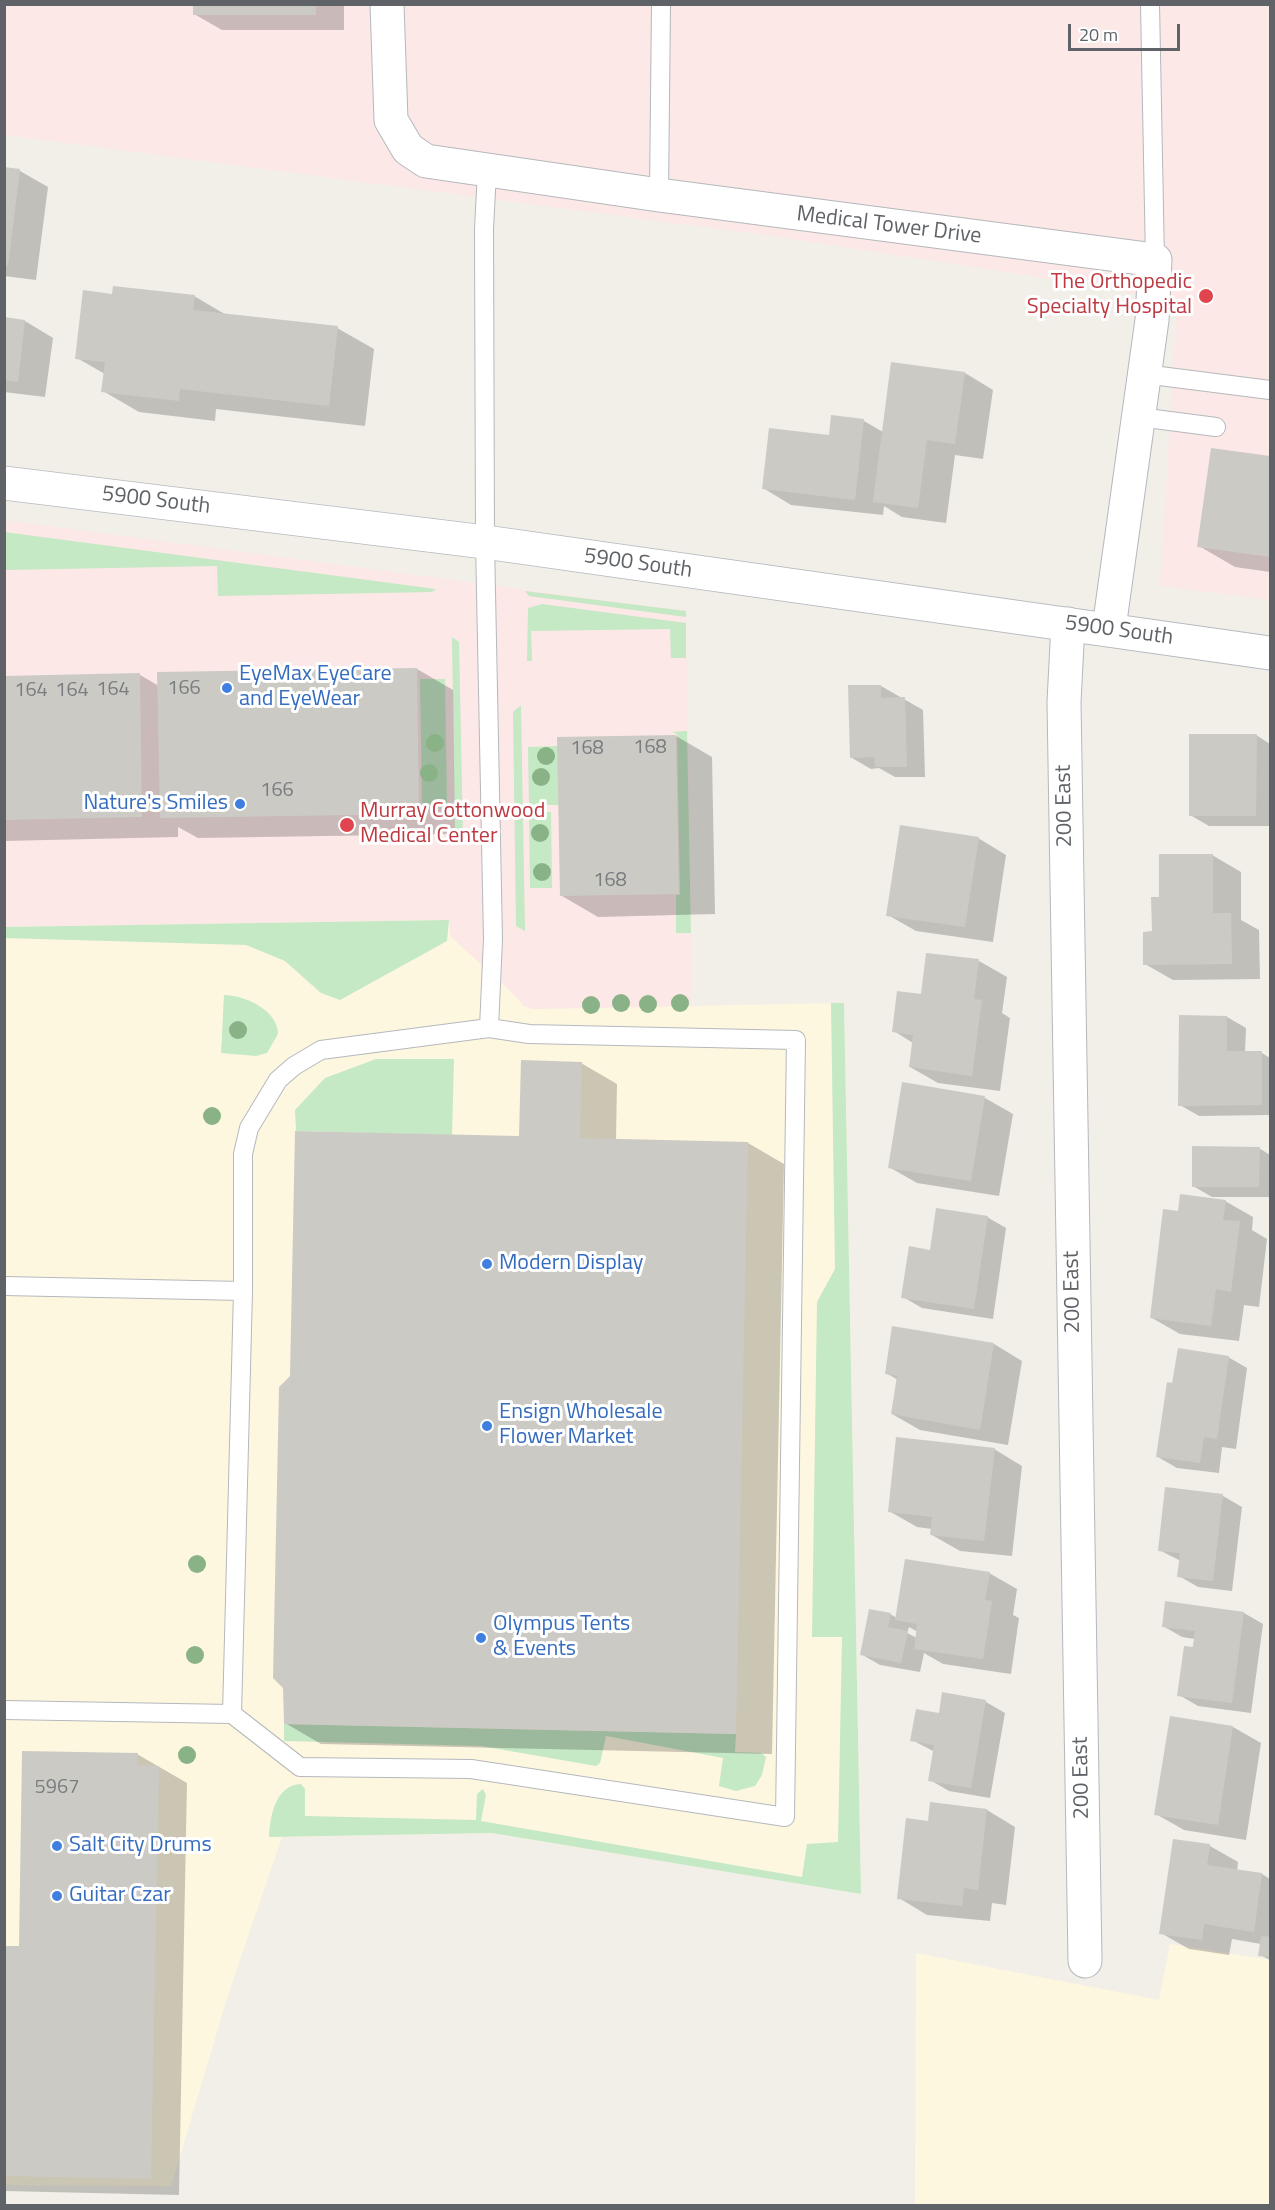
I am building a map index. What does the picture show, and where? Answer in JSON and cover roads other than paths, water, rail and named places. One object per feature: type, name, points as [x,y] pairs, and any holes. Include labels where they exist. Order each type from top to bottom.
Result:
[{"type":"street","name":"Medical Tower Drive","points":[[387,4],[390,110],[395,131],[408,149],[426,161],[659,195],[1155,260]]},
{"type":"street","points":[[1109,628],[1152,320],[1155,260]]},
{"type":"street","name":"5900 South","points":[[4,483],[485,542],[1109,628],[1270,653]]},
{"type":"street","name":"200 East","points":[[1068,624],[1064,702],[1085,1961]]},
{"type":"lane","points":[[659,195],[661,4]]},
{"type":"lane","points":[[1150,4],[1155,260]]},
{"type":"lane","points":[[486,171],[484,229],[485,542],[493,939],[489,1028]]},
{"type":"lane","points":[[1144,374],[1270,390]]},
{"type":"lane","points":[[1138,417],[1216,427]]},
{"type":"lane","points":[[4,1710],[232,1714],[300,1767],[471,1769],[785,1817],[796,1040],[530,1034],[489,1028],[321,1050],[294,1066],[278,1080],[249,1128],[243,1154],[243,1292],[232,1714]]},
{"type":"lane","points":[[4,1286],[243,1292]]},
{"type":"place","name":"The Orthopedic Specialty Hospital","points":[[1206,296]]},
{"type":"place","name":"EyeMax EyeCare and EyeWear","points":[[227,688]]},
{"type":"place","name":"Nature's Smiles","points":[[240,804]]},
{"type":"place","name":"Murray Cottonwood Medical Center","points":[[347,825]]},
{"type":"place","name":"Modern Display","points":[[487,1264]]},
{"type":"place","name":"Ensign Wholesale Flower Market","points":[[487,1426]]},
{"type":"place","name":"Olympus Tents & Events","points":[[481,1638]]},
{"type":"place","name":"Salt City Drums","points":[[57,1846]]},
{"type":"place","name":"Guitar Czar","points":[[57,1896]]}]
